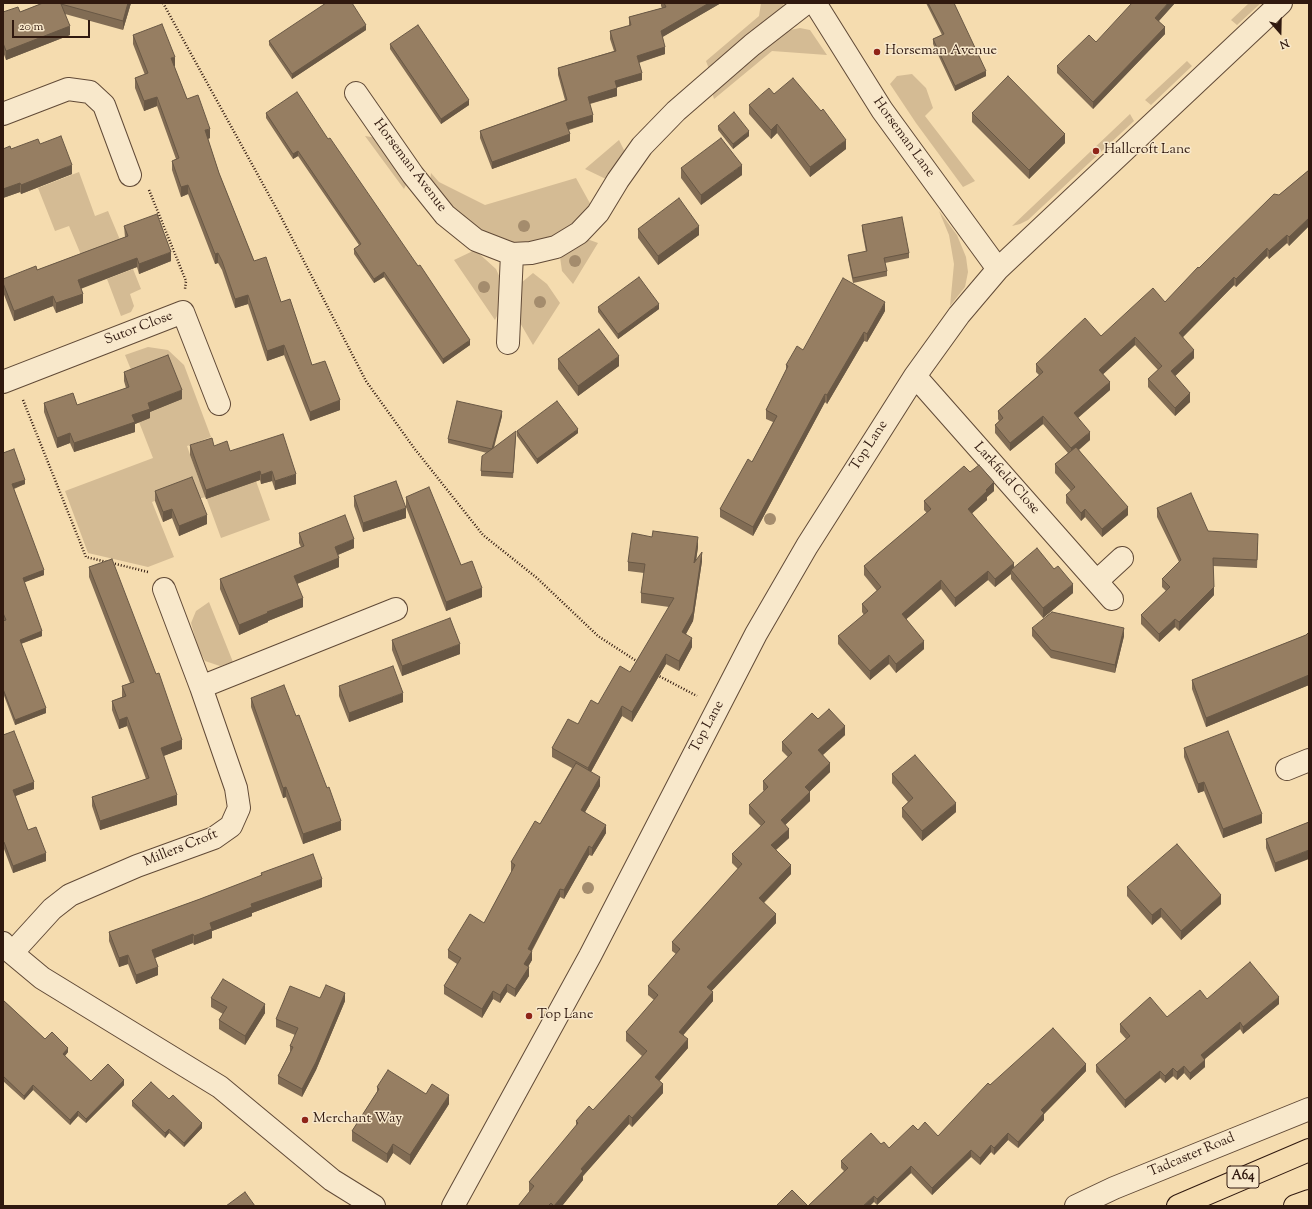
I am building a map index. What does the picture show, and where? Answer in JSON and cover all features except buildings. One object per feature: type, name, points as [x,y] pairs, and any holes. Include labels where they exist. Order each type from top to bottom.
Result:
[{"type":"highway","name":"A64","points":[[1178,1206],[1309,1150]]},
{"type":"highway","points":[[1296,1206],[1309,1201]]},
{"type":"street","name":"Horseman Avenue","points":[[356,93],[413,175],[445,215],[476,240],[512,254],[532,253],[556,247],[579,233],[598,213],[618,180],[642,146],[676,111],[752,45],[806,3]]},
{"type":"street","name":"Horseman Lane","points":[[815,3],[882,110],[998,269]]},
{"type":"street","points":[[998,269],[1281,3]]},
{"type":"street","points":[[3,114],[68,89],[90,92],[104,105],[130,175]]},
{"type":"street","points":[[508,343],[512,254]]},
{"type":"street","name":"Top Lane","points":[[454,1206],[590,956],[756,634],[807,546],[915,376],[959,315],[998,269]]},
{"type":"street","name":"Sutor Close","points":[[8,380],[183,312],[219,404]]},
{"type":"street","name":"Larkfield Close","points":[[915,376],[1112,598]]},
{"type":"street","points":[[1097,581],[1122,558]]},
{"type":"street","name":"Millers Croft","points":[[7,948],[70,895],[137,866],[214,838],[232,826],[239,808],[236,788],[201,687],[164,589]]},
{"type":"street","points":[[201,687],[396,609]]},
{"type":"street","points":[[1287,769],[1309,760]]},
{"type":"street","points":[[7,948],[42,978],[220,1087],[332,1180],[374,1206]]},
{"type":"street","name":"Tadcaster Road","points":[[1076,1206],[1129,1182],[1309,1109]]},
{"type":"path","points":[[163,3],[280,215],[366,381],[414,448],[483,535],[537,578],[598,636],[643,666]]},
{"type":"path","points":[[130,175],[151,191],[186,281],[183,312]]},
{"type":"path","points":[[8,380],[86,557],[149,572],[164,589]]},
{"type":"path","points":[[656,674],[718,709]]},
{"type":"shaded area","points":[[761,3],[784,3],[782,8],[709,69],[706,61],[759,16]]},
{"type":"shaded area","points":[[1249,3],[1261,3],[1237,25],[1231,20]]},
{"type":"shaded area","points":[[800,28],[810,30],[827,55],[772,51],[714,99],[712,92],[785,31]]},
{"type":"shaded area","points":[[1187,61],[1192,66],[1151,105],[1145,100]]},
{"type":"shaded area","points":[[912,74],[926,88],[933,108],[925,116],[975,181],[963,187],[916,123],[890,84],[897,76]]},
{"type":"shaded area","points":[[1130,114],[1134,121],[1028,220],[1012,226]]},
{"type":"shaded area","points":[[365,136],[377,138],[408,181],[404,189]]},
{"type":"shaded area","points":[[619,140],[626,154],[608,180],[585,169]]},
{"type":"shaded area","points":[[79,172],[95,216],[108,211],[123,247],[84,262],[69,226],[55,231],[38,188]]},
{"type":"shaded area","points":[[431,173],[439,182],[485,205],[576,178],[592,207],[575,224],[540,243],[510,243],[478,229],[449,204],[430,182]]},
{"type":"shaded area","points":[[939,211],[957,235],[966,257],[968,272],[965,287],[950,306],[954,264],[949,235]]},
{"type":"shaded area","points":[[587,239],[598,243],[573,284],[562,271],[560,257]]},
{"type":"shaded area","points":[[475,250],[496,269],[500,278],[499,312],[495,320],[454,260]]},
{"type":"shaded area","points":[[133,269],[141,289],[130,294],[134,306],[131,312],[121,316],[107,279]]},
{"type":"shaded area","points":[[533,273],[547,284],[560,303],[533,345],[519,321],[521,283]]},
{"type":"shaded area","points":[[148,347],[168,350],[184,365],[211,437],[187,446],[199,480],[215,496],[256,481],[270,520],[221,538],[206,497],[198,499],[192,486],[152,502],[174,557],[148,567],[88,553],[65,491],[153,458],[139,422],[150,418],[148,413],[182,399],[134,377],[125,355]]},
{"type":"shaded area","points":[[209,602],[233,662],[220,666],[205,661],[198,648],[191,623],[196,611]]},
{"type":"place","name":"Horseman Avenue","points":[[877,52]]},
{"type":"place","name":"Hallcroft Lane","points":[[1096,151]]},
{"type":"place","name":"Top Lane","points":[[529,1016]]},
{"type":"place","name":"Merchant Way","points":[[305,1120]]}]
